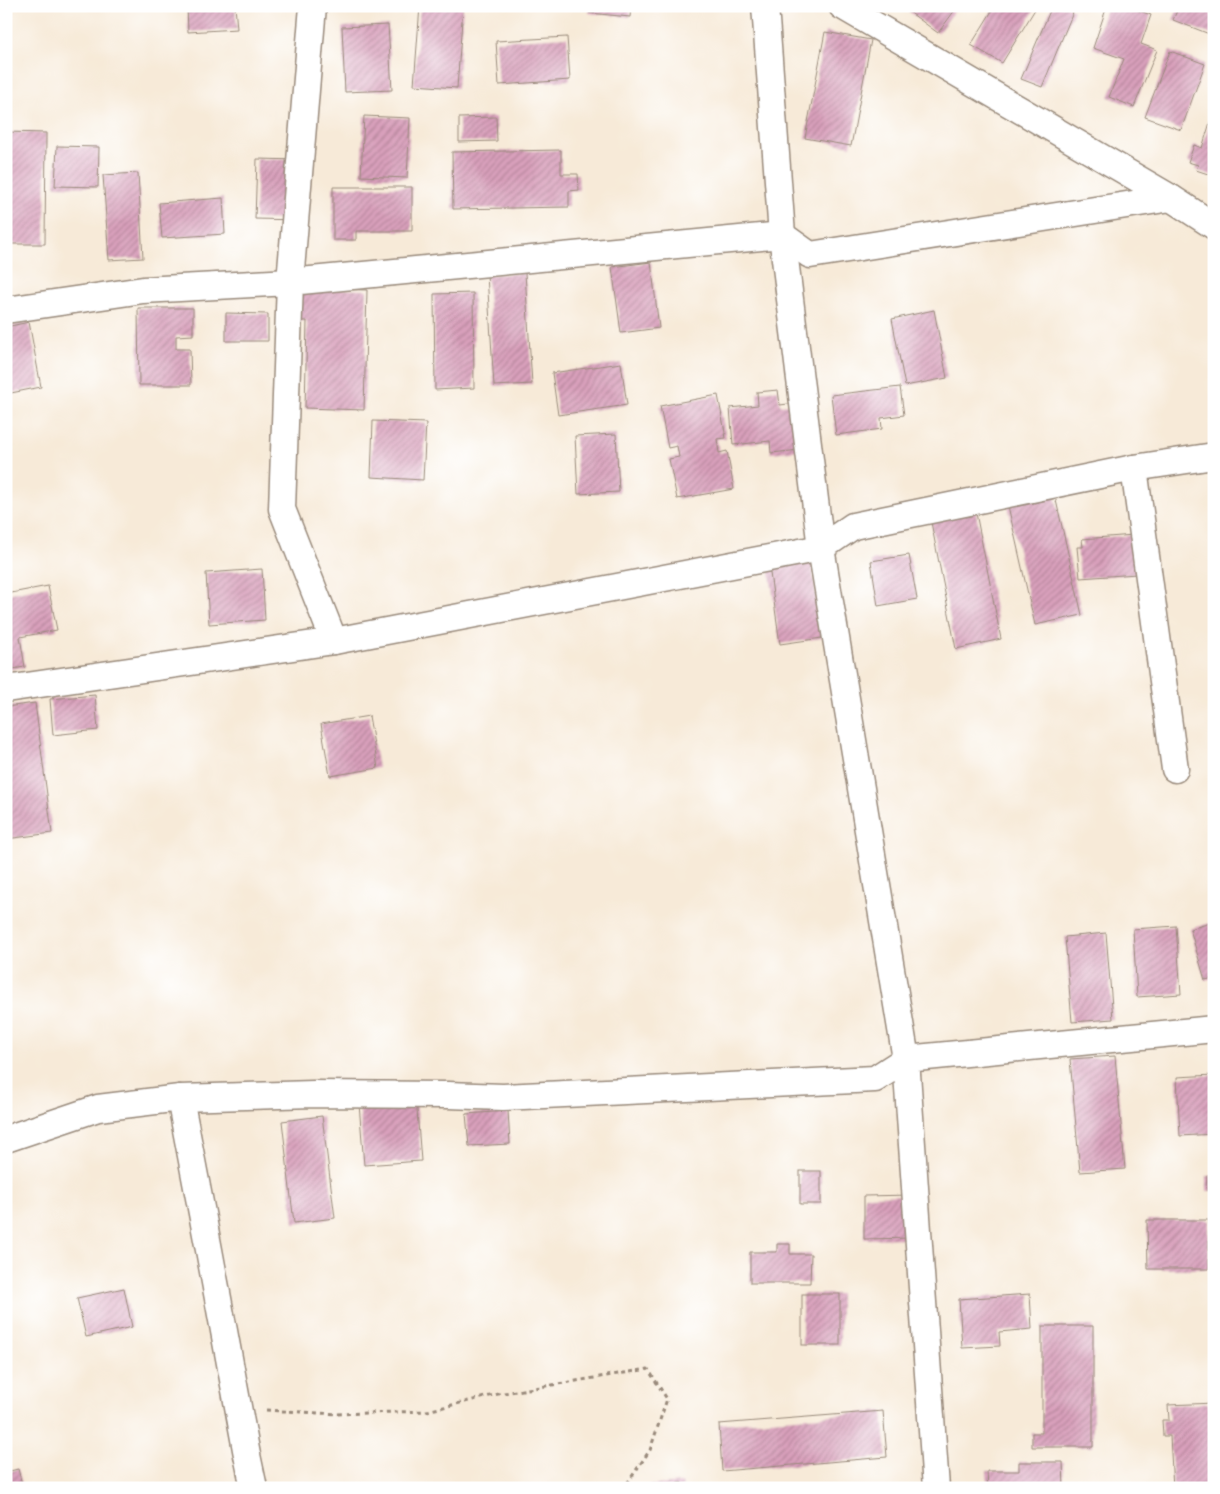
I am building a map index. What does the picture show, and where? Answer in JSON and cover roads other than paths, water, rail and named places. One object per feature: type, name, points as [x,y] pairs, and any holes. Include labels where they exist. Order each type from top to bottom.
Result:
[{"type":"street","points":[[313,6],[290,282],[282,509],[334,641]]},
{"type":"street","points":[[764,6],[782,235],[821,548],[906,1059],[936,1488]]},
{"type":"street","points":[[842,6],[1171,198],[1214,226]]},
{"type":"street","points":[[6,310],[143,290],[290,282],[782,235],[810,255],[1171,198]]},
{"type":"street","points":[[6,689],[334,641],[821,548],[853,526],[1134,468],[1214,456]]},
{"type":"street","points":[[1134,468],[1175,769]]},
{"type":"street","points":[[6,1139],[98,1108],[180,1098],[313,1094],[503,1097],[875,1079],[906,1059],[1214,1029]]},
{"type":"street","points":[[180,1098],[254,1488]]}]
